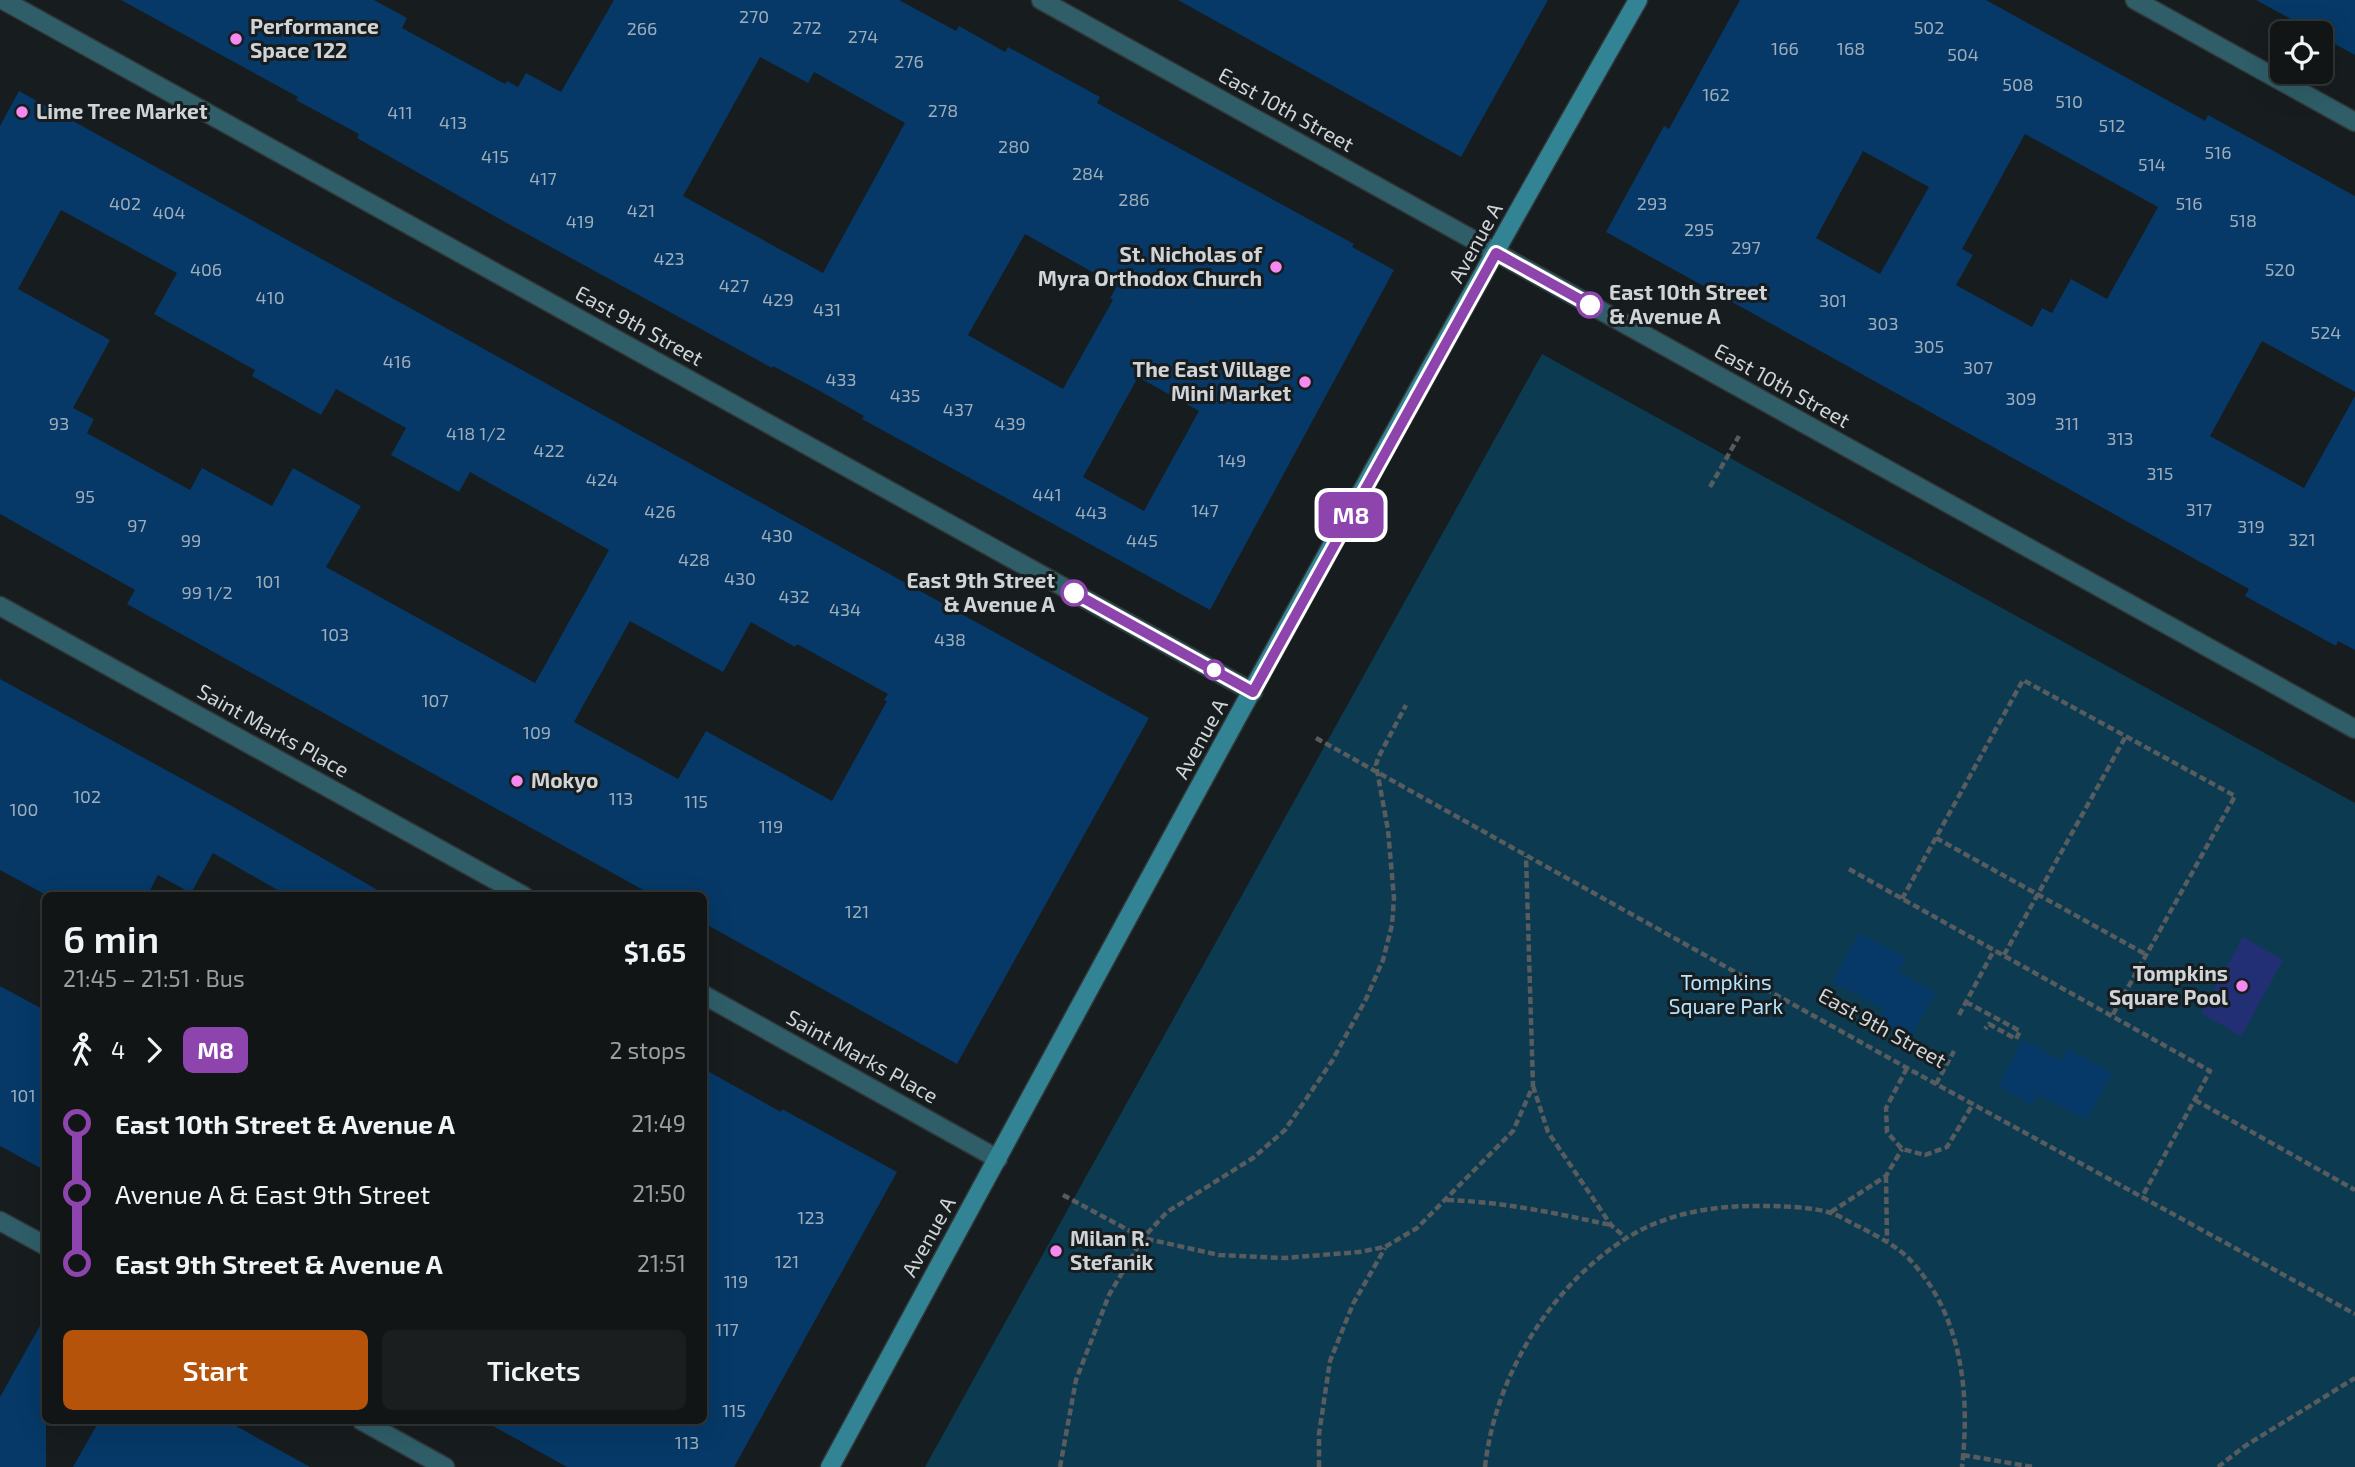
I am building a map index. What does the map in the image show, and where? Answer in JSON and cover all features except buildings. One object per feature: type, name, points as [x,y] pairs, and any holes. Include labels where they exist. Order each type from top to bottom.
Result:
[{"type":"main road","name":"Avenue A","points":[[830,1467],[1253,692],[1638,0]]},
{"type":"street","name":"East 9th Street","points":[[3,0],[1253,692]]},
{"type":"street","name":"East 10th Street","points":[[1041,0],[2355,729]]},
{"type":"street","points":[[2135,0],[2355,122]]},
{"type":"street","name":"Saint Marks Place","points":[[0,606],[517,892]]},
{"type":"street","name":"Saint Marks Place","points":[[707,997],[998,1158]]},
{"type":"street","points":[[0,1221],[42,1244]]},
{"type":"street","points":[[367,1424],[444,1467]]},
{"type":"path","points":[[1710,487],[1739,436]]},
{"type":"path","points":[[1902,899],[2023,680],[2235,796],[2112,1016]]},
{"type":"path","points":[[1060,1467],[1076,1380],[1109,1294],[1143,1238],[1167,1212],[1253,1158],[1285,1130],[1332,1061],[1366,999],[1383,960],[1392,925],[1394,898],[1388,830],[1377,773],[1378,758],[1406,705]]},
{"type":"path","points":[[2004,955],[2126,736]]},
{"type":"path","name":"East 9th Street","points":[[1316,738],[2355,1314]]},
{"type":"path","points":[[1936,838],[2147,955]]},
{"type":"path","points":[[1525,855],[1533,1086],[1548,1132],[1611,1225],[1626,1238]]},
{"type":"path","points":[[1849,869],[2210,1071],[2142,1197]]},
{"type":"path","points":[[1959,1015],[1994,950]]},
{"type":"path","points":[[1966,1002],[2020,1031],[2016,1039],[1989,1024],[1985,1030]]},
{"type":"path","points":[[1936,1084],[1954,1051]]},
{"type":"path","points":[[1907,1068],[1886,1108],[1887,1132],[1902,1149],[1925,1156],[1947,1147],[1973,1104]]},
{"type":"path","points":[[1063,1195],[1143,1238],[1219,1255],[1284,1258],[1359,1252],[1385,1247],[1417,1228],[1513,1131],[1533,1086]]},
{"type":"path","points":[[2195,1100],[2355,1190]]},
{"type":"path","points":[[1830,1212],[1886,1176],[1902,1149]]},
{"type":"path","points":[[1886,1176],[1887,1241]]},
{"type":"path","points":[[1446,1200],[1528,1207],[1611,1225]]},
{"type":"path","points":[[1485,1467],[1499,1402],[1517,1361],[1535,1329],[1588,1268],[1626,1238],[1668,1219],[1702,1209],[1739,1205],[1830,1212],[1887,1241],[1912,1261],[1936,1294],[1953,1333],[1963,1371],[1966,1434],[1962,1467]]},
{"type":"path","points":[[1319,1467],[1319,1434],[1330,1361],[1353,1304],[1385,1247]]},
{"type":"path","points":[[2218,1467],[2245,1446],[2355,1378]]},
{"type":"path","points":[[1963,1455],[2033,1467]]},
{"type":"green space","name":"Tompkins Square Park","points":[[1542,354],[2355,803],[2355,1467],[925,1467]]},
{"type":"shaded area","name":"Tompkins Square Pool","points":[[2243,937],[2283,960],[2241,1036],[2201,1013]]},
{"type":"bus line","name":"M8","points":[[1074,593],[1253,692],[1496,253],[1590,305]]},
{"type":"place","name":"Performance Space 122","points":[[236,39]]},
{"type":"place","name":"Lime Tree Market","points":[[22,112]]},
{"type":"place","name":"St. Nicholas of Myra Orthodox Church","points":[[1276,267]]},
{"type":"place","name":"East 10th Street & Avenue A","points":[[1590,305]]},
{"type":"place","name":"The East Village Mini Market","points":[[1305,382]]},
{"type":"place","name":"East 9th Street & Avenue A","points":[[1074,593]]},
{"type":"place","name":"Mokyo","points":[[517,781]]},
{"type":"place","name":"Tompkins Square Pool","points":[[2242,986]]},
{"type":"place","name":"Milan R. Stefanik","points":[[1056,1251]]}]
